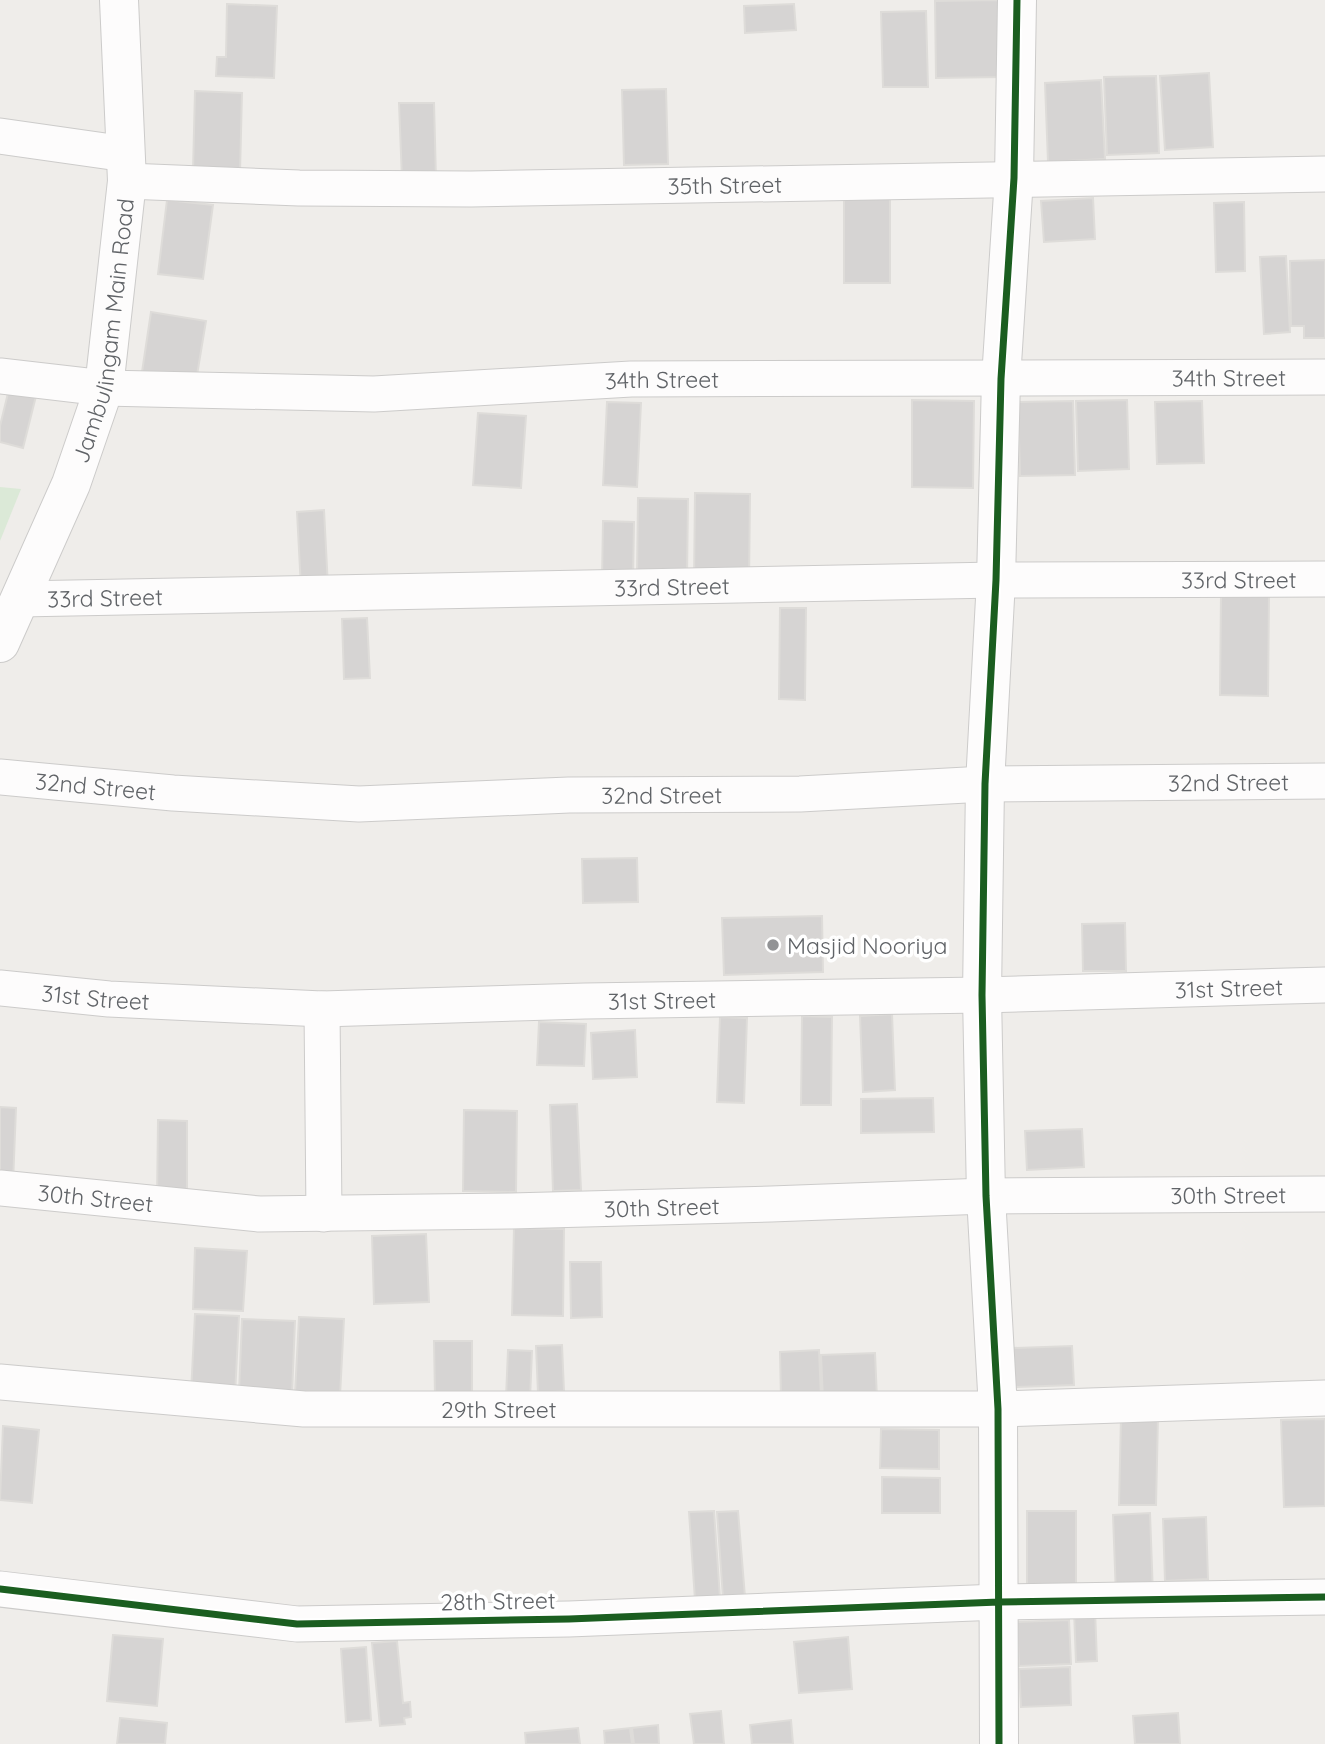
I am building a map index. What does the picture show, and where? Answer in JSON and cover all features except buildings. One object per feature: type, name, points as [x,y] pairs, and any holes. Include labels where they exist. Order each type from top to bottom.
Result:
[{"type":"street","name":"Jambulingam Main Road","points":[[0,643],[71,484],[104,388],[127,168],[119,0]]},
{"type":"street","points":[[999,1744],[998,1409],[986,1196],[982,995],[985,784],[996,580],[1001,379],[1014,178],[1017,0]]},
{"type":"street","name":"35th Street","points":[[0,136],[127,168],[299,188],[471,188],[1325,174]]},
{"type":"street","name":"34th Street","points":[[0,376],[104,388],[374,394],[631,379],[1325,377]]},
{"type":"street","name":"33rd Street","points":[[19,599],[996,580],[1325,579]]},
{"type":"street","name":"32nd Street","points":[[0,777],[173,793],[359,804],[569,795],[800,794],[985,784],[1325,781]]},
{"type":"street","name":"31st Street","points":[[0,988],[108,999],[323,1009],[598,1000],[982,995],[1325,985]]},
{"type":"street","points":[[323,1009],[324,1214]]},
{"type":"street","name":"30th Street","points":[[0,1188],[259,1214],[771,1204],[986,1196],[1325,1194]]},
{"type":"street","name":"29th Street","points":[[0,1382],[304,1409],[998,1409],[1325,1398]]},
{"type":"street","name":"28th Street","points":[[0,1589],[297,1624],[569,1619],[999,1602],[1325,1597]]},
{"type":"green space","points":[[0,487],[21,489],[0,541]]},
{"type":"cycle path","points":[[999,1744],[998,1409],[986,1196],[982,995],[985,784],[996,580],[1001,379],[1014,178],[1017,0]]},
{"type":"cycle path","points":[[0,1589],[297,1624],[569,1619],[999,1602],[1325,1597]]},
{"type":"place","name":"Masjid Nooriya","points":[[773,945]]}]
